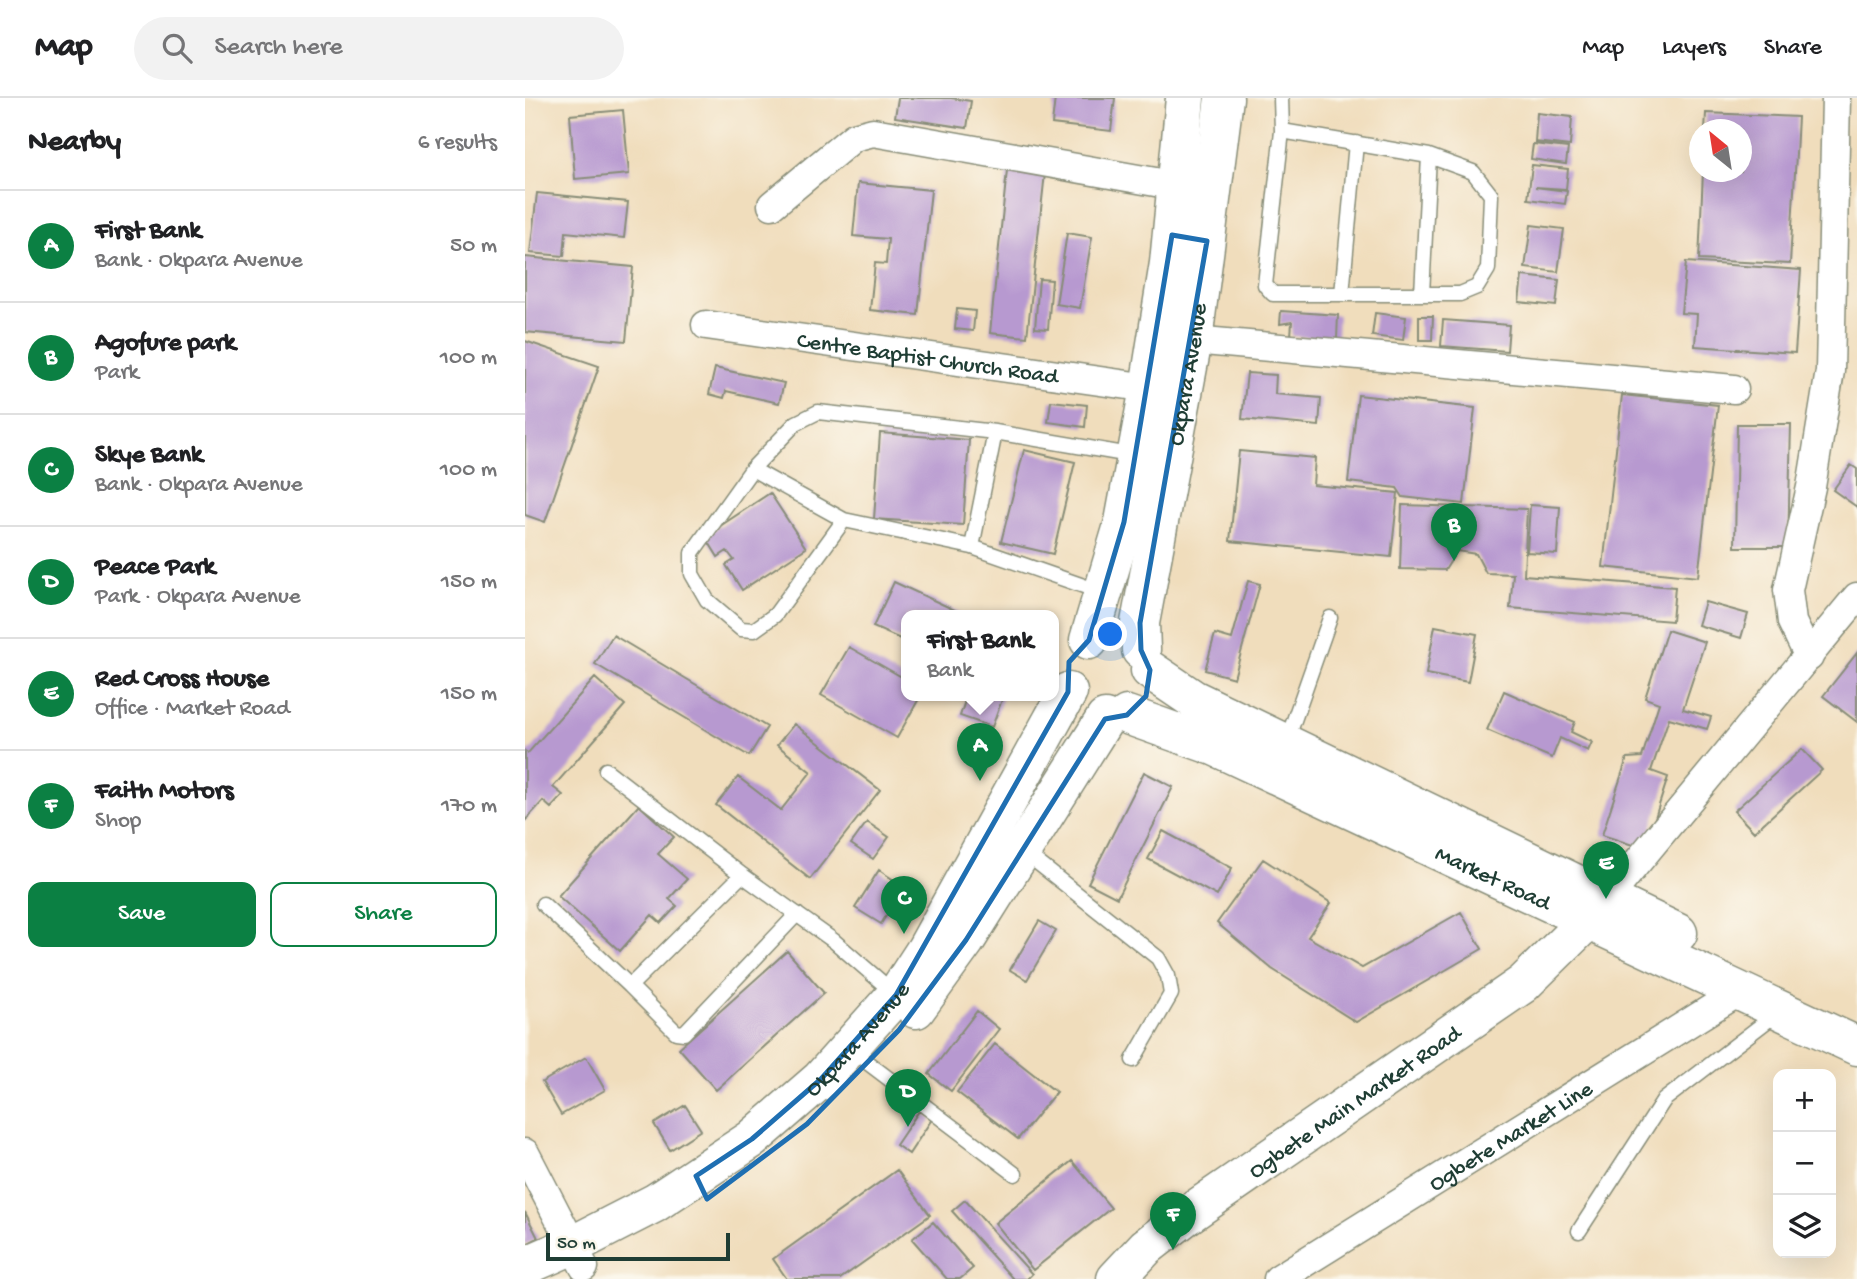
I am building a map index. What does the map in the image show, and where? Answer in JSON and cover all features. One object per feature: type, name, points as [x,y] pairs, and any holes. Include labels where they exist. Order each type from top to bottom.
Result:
[{"type":"main road","name":"Okpara Avenue","points":[[1146,660],[1140,623],[1193,340],[1190,238],[1178,186],[1185,98]]},
{"type":"main road","name":"Okpara Avenue","points":[[1089,640],[1124,522],[1149,388],[1190,238],[1224,98]]},
{"type":"main road","points":[[1103,635],[1117,636],[1131,641],[1146,660],[1150,684],[1146,696],[1138,707],[1116,717],[1083,711],[1074,703],[1068,692],[1066,682],[1069,662],[1073,653],[1089,640],[1103,635]]},
{"type":"main road","name":"Market Road","points":[[1146,660],[1193,699],[1597,910],[1740,991],[1857,1046]]},
{"type":"main road","name":"Okpara Avenue","points":[[525,1266],[572,1264],[701,1188],[907,1001],[966,940],[1068,692]]},
{"type":"main road","name":"Okpara Avenue","points":[[1006,842],[1116,717]]},
{"type":"main road","name":"Market Road","points":[[1116,717],[1214,746],[1597,910],[1857,1017]]},
{"type":"main road","name":"Ogbete Main Market Road","points":[[1116,1279],[1146,1247],[1186,1216],[1523,984],[1597,910]]},
{"type":"main road","name":"Okpara Avenue","points":[[701,1188],[746,1174],[807,1124],[868,1063],[907,1001]]},
{"type":"street","points":[[1809,657],[1792,622],[1788,590],[1811,487],[1830,370],[1836,98]]},
{"type":"street","points":[[772,205],[854,137],[873,132],[1178,186]]},
{"type":"street","name":"Centre Baptist Church Road","points":[[706,325],[1149,388]]},
{"type":"street","points":[[1193,340],[1734,389]]},
{"type":"street","points":[[1597,910],[1857,597]]},
{"type":"street","name":"Ogbete Market Line","points":[[1279,1279],[1740,991]]},
{"type":"street","points":[[525,1153],[572,1264]]},
{"type":"lane","points":[[1281,98],[1282,131],[1265,285],[1273,295],[1460,294],[1477,287],[1488,269],[1491,195],[1473,172],[1429,156],[1282,131]]},
{"type":"lane","points":[[1342,294],[1356,143]]},
{"type":"lane","points":[[1422,294],[1429,156]]},
{"type":"lane","points":[[844,520],[775,615],[754,630],[741,629],[707,600],[692,574],[692,552],[752,468],[796,424],[818,412],[995,432],[1136,456]]},
{"type":"lane","points":[[972,547],[995,432]]},
{"type":"lane","points":[[752,468],[844,520],[972,547],[1103,593]]},
{"type":"lane","points":[[1285,745],[1330,618]]},
{"type":"lane","points":[[606,770],[834,941],[907,1001]]},
{"type":"lane","points":[[1006,842],[1158,958],[1168,976],[1171,994],[1133,1060]]},
{"type":"lane","points":[[630,986],[742,874]]},
{"type":"lane","points":[[543,904],[676,1032],[684,1033],[797,914]]},
{"type":"lane","points":[[1579,1231],[1664,1100],[1780,1010]]},
{"type":"lane","points":[[868,1063],[1015,1174]]},
{"type":"highlighted area","points":[[1172,235],[1207,241],[1140,623],[1141,650],[1150,670],[1146,696],[1127,715],[1105,719],[966,940],[899,1030],[807,1124],[707,1199],[696,1176],[752,1139],[821,1079],[896,995],[1068,692],[1069,662],[1089,640],[1124,522]]},
{"type":"building","points":[[898,98],[951,98],[971,101],[967,128],[895,117]]},
{"type":"building","points":[[1055,98],[1115,98],[1111,131],[1052,124]]},
{"type":"building","points":[[623,110],[629,174],[575,179],[570,115]]},
{"type":"building","points":[[1537,113],[1572,117],[1570,146],[1535,142]]},
{"type":"building","points":[[1706,113],[1798,117],[1790,264],[1699,260],[1703,182],[1752,182],[1752,119],[1706,119]]},
{"type":"building","points":[[1533,144],[1568,148],[1566,164],[1531,159]]},
{"type":"building","points":[[1532,165],[1568,169],[1566,189],[1535,187],[1567,191],[1565,204],[1528,199]]},
{"type":"building","points":[[1007,170],[1045,173],[1027,337],[990,333]]},
{"type":"building","points":[[858,183],[931,190],[918,315],[870,310],[875,263],[886,264],[888,239],[853,236]]},
{"type":"building","points":[[537,193],[628,202],[624,238],[566,232],[564,256],[530,253]]},
{"type":"building","points":[[1531,225],[1564,229],[1558,272],[1525,268]]},
{"type":"building","points":[[1067,233],[1092,237],[1080,308],[1056,304]]},
{"type":"building","points":[[525,257],[633,267],[626,341],[525,332]]},
{"type":"building","points":[[1686,262],[1801,270],[1795,353],[1695,346],[1697,314],[1681,313]]},
{"type":"building","points":[[1522,276],[1559,280],[1556,306],[1519,302]]},
{"type":"building","points":[[1039,279],[1052,280],[1048,329],[1035,328]]},
{"type":"building","points":[[957,309],[975,311],[973,331],[955,329]]},
{"type":"building","points":[[1281,311],[1338,315],[1337,339],[1291,336],[1292,322],[1280,324]]},
{"type":"building","points":[[1375,313],[1406,317],[1403,340],[1372,336]]},
{"type":"building","points":[[1419,316],[1433,316],[1432,340],[1419,340]]},
{"type":"building","points":[[1443,320],[1509,325],[1507,351],[1441,346]]},
{"type":"building","points":[[525,341],[599,366],[545,522],[525,515]]},
{"type":"building","points":[[715,368],[784,383],[779,403],[726,391],[724,398],[709,394]]},
{"type":"building","points":[[1247,373],[1276,375],[1275,394],[1321,398],[1319,426],[1242,419]]},
{"type":"building","points":[[1358,395],[1475,408],[1464,504],[1403,497],[1397,488],[1348,482]]},
{"type":"building","points":[[1622,395],[1718,405],[1698,577],[1603,567]]},
{"type":"building","points":[[1051,401],[1087,405],[1085,427],[1048,422]]},
{"type":"building","points":[[1737,424],[1791,424],[1788,547],[1735,547]]},
{"type":"building","points":[[880,433],[969,440],[963,525],[874,519]]},
{"type":"building","points":[[1024,450],[1075,462],[1053,554],[1001,542]]},
{"type":"building","points":[[1239,451],[1315,458],[1313,485],[1398,493],[1391,557],[1230,541]]},
{"type":"building","points":[[1851,465],[1857,469],[1857,507],[1833,490]]},
{"type":"building","points":[[770,493],[806,548],[742,590],[726,565],[734,560],[727,551],[718,557],[705,536]]},
{"type":"building","points":[[1402,505],[1527,509],[1524,575],[1675,587],[1672,621],[1510,608],[1513,574],[1486,573],[1476,554],[1457,551],[1445,570],[1400,569]]},
{"type":"building","points":[[1530,505],[1560,507],[1557,554],[1527,552]]},
{"type":"building","points":[[1248,581],[1260,584],[1234,678],[1205,670],[1215,634],[1232,639]]},
{"type":"building","points":[[894,582],[955,610],[901,610],[901,639],[873,627]]},
{"type":"building","points":[[1705,602],[1748,614],[1741,638],[1698,625]]},
{"type":"building","points":[[1435,626],[1477,634],[1468,682],[1426,674]]},
{"type":"building","points":[[1667,630],[1705,642],[1683,709],[1711,717],[1707,729],[1669,718],[1651,771],[1668,777],[1645,849],[1602,835],[1627,758],[1642,757],[1659,703],[1645,698]]},
{"type":"building","points":[[613,635],[767,727],[749,756],[595,664]]},
{"type":"building","points":[[849,647],[901,677],[901,701],[918,701],[897,738],[821,695]]},
{"type":"building","points":[[1857,653],[1857,722],[1823,696]]},
{"type":"building","points":[[595,678],[625,705],[553,787],[563,795],[551,808],[543,801],[525,821],[525,751],[528,753]]},
{"type":"building","points":[[1504,691],[1575,722],[1571,732],[1592,742],[1588,751],[1560,738],[1552,758],[1487,730]]},
{"type":"building","points":[[965,701],[1002,701],[992,727],[960,716]]},
{"type":"building","points":[[794,724],[880,790],[810,879],[716,805],[738,777],[781,810],[811,772],[777,745]]},
{"type":"building","points":[[1802,749],[1822,770],[1754,832],[1734,811]]},
{"type":"building","points":[[1144,772],[1173,787],[1117,898],[1088,883]]},
{"type":"building","points":[[639,805],[674,837],[658,854],[687,879],[669,899],[677,906],[661,923],[652,915],[620,951],[558,896]]},
{"type":"building","points":[[867,822],[889,837],[873,859],[851,844]]},
{"type":"building","points":[[1163,831],[1232,868],[1217,896],[1148,859]]},
{"type":"building","points":[[1263,859],[1331,903],[1308,937],[1362,968],[1461,912],[1482,949],[1356,1022],[1272,969],[1217,923]]},
{"type":"building","points":[[879,870],[904,887],[881,924],[855,908]]},
{"type":"building","points":[[1039,921],[1056,931],[1027,980],[1010,970]]},
{"type":"building","points":[[787,951],[824,993],[716,1090],[679,1048]]},
{"type":"building","points":[[977,1011],[999,1029],[951,1091],[929,1074]]},
{"type":"building","points":[[995,1044],[1056,1092],[1018,1139],[957,1092]]},
{"type":"building","points":[[586,1057],[605,1090],[561,1115],[542,1082]]},
{"type":"building","points":[[685,1105],[701,1130],[670,1150],[654,1124]]},
{"type":"building","points":[[919,1111],[932,1119],[909,1154],[896,1145]]},
{"type":"building","points":[[1072,1161],[1111,1208],[1033,1270],[995,1223]]},
{"type":"building","points":[[897,1170],[930,1215],[840,1279],[787,1279],[773,1259]]},
{"type":"building","points":[[965,1200],[1032,1274],[1027,1279],[1013,1279],[952,1211]]},
{"type":"building","points":[[525,1212],[538,1238],[525,1245]]},
{"type":"building","points":[[933,1222],[973,1268],[960,1279],[947,1279],[912,1239]]},
{"type":"place","name":"Agofure park","points":[[1454,561]]},
{"type":"place","name":"First Bank","points":[[980,781]]},
{"type":"place","name":"Red Cross House","points":[[1606,899]]},
{"type":"place","name":"Skye Bank","points":[[904,934]]},
{"type":"place","name":"Peace Park","points":[[908,1127]]},
{"type":"place","name":"Faith Motors","points":[[1173,1250]]}]
